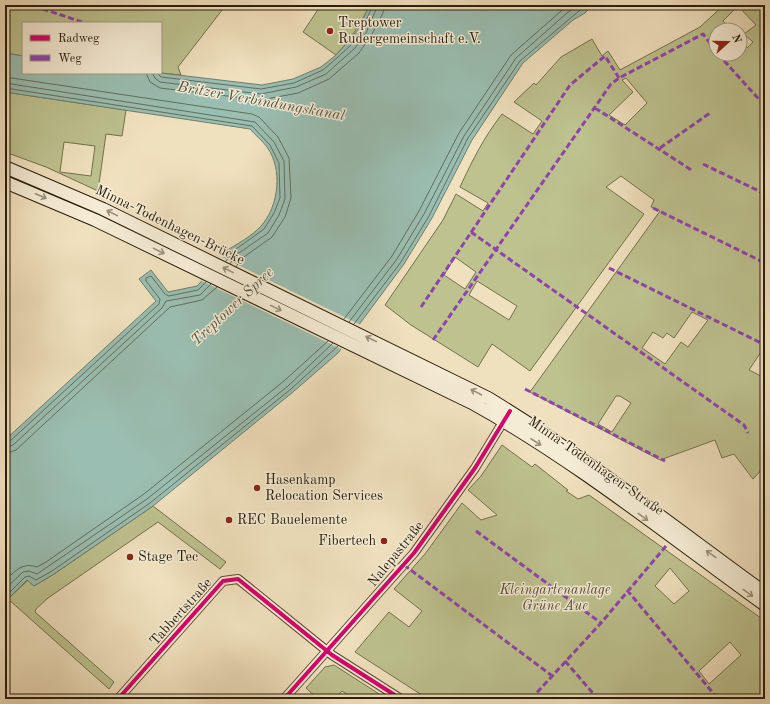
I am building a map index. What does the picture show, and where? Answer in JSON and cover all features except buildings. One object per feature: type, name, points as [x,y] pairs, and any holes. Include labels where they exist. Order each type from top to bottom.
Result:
[{"type":"main road","name":"Minna-Todenhagen-Brücke","points":[[5,167],[103,209],[406,356]]},
{"type":"main road","name":"Minna-Todenhagen-Brücke","points":[[5,182],[95,220],[400,369]]},
{"type":"main road","name":"Minna-Todenhagen-Straße","points":[[406,356],[468,388],[765,605]]},
{"type":"main road","name":"Minna-Todenhagen-Straße","points":[[400,369],[507,416],[592,466],[765,594]]},
{"type":"street","name":"Nalepastraße","points":[[284,699],[414,553],[475,468],[507,416]]},
{"type":"street","name":"Tabbertstraße","points":[[118,699],[223,581],[238,579],[327,650],[401,699]]},
{"type":"green space","points":[[5,5],[226,5],[178,67],[181,75],[162,73],[162,22],[22,22],[22,56],[5,53]]},
{"type":"green space","name":"Treptower Rudergemeinschaft e.V.","points":[[321,5],[370,5],[355,31],[336,55],[303,32]]},
{"type":"green space","points":[[724,5],[765,5],[765,346],[749,370],[765,378],[765,466],[753,479],[734,454],[722,458],[715,440],[660,460],[530,392],[660,211],[651,207],[654,200],[621,176],[606,187],[644,214],[530,371],[492,344],[478,367],[411,325],[385,305],[443,220],[456,194],[483,211],[488,203],[460,187],[484,140],[502,114],[533,134],[542,121],[514,102],[534,83],[536,85],[561,57],[592,39],[602,56],[608,51],[620,70],[700,27]],"holes":[[[626,78],[647,103],[625,125],[609,115],[633,92],[622,80]],[[455,257],[476,272],[465,289],[444,275]],[[477,281],[517,306],[509,320],[469,295]],[[692,312],[708,320],[688,347],[681,342],[665,364],[642,348],[653,332],[663,338],[667,333],[674,338]],[[616,396],[620,396],[631,403],[612,432],[598,424]]]},
{"type":"green space","points":[[5,92],[126,110],[122,136],[106,134],[98,191],[46,167],[5,152]],"holes":[[[64,142],[95,146],[91,176],[60,172]]]},
{"type":"green space","name":"Kleingartenanlage Grüne Aue","points":[[502,445],[532,467],[535,464],[568,490],[566,491],[578,499],[589,495],[765,621],[765,699],[428,699],[355,652],[389,612],[409,627],[422,611],[394,589],[425,554],[462,503],[481,520],[497,515],[468,490],[481,476]],"holes":[[[670,568],[689,591],[674,604],[655,586]],[[730,642],[741,655],[709,684],[699,671]]]},
{"type":"green space","points":[[153,506],[226,562],[220,569],[158,522],[48,598],[36,609],[35,612],[114,682],[109,689],[8,599],[28,580],[34,586]]},
{"type":"green space","points":[[334,665],[387,699],[354,699],[342,691],[335,699],[318,699],[306,688],[325,667]]},
{"type":"water","points":[[370,5],[592,5],[585,13],[573,20],[523,63],[472,140],[432,218],[404,264],[338,353],[293,392],[153,506],[34,586],[27,580],[5,602],[5,440],[156,301],[139,279],[151,270],[168,292],[197,286],[227,254],[226,251],[257,230],[267,218],[272,208],[277,187],[277,176],[272,156],[267,147],[250,129],[5,92],[5,53],[22,56],[22,74],[162,73],[262,85],[293,79],[321,67],[336,55],[358,29]]},
{"type":"pier","points":[[222,257],[361,325],[353,335],[212,267]]},
{"type":"pier","points":[[208,271],[350,340],[343,350],[200,280]]},
{"type":"marked path","points":[[34,6],[82,22]]},
{"type":"marked path","points":[[433,340],[611,84],[619,78],[703,34],[708,41]]},
{"type":"marked path","points":[[421,307],[570,85],[605,56],[619,78]]},
{"type":"marked path","points":[[725,62],[765,106]]},
{"type":"marked path","points":[[595,108],[693,171]]},
{"type":"marked path","points":[[660,148],[710,113]]},
{"type":"marked path","points":[[703,164],[765,194]]},
{"type":"marked path","points":[[653,208],[765,263]]},
{"type":"marked path","points":[[471,232],[744,425],[748,433]]},
{"type":"marked path","points":[[609,268],[765,345]]},
{"type":"marked path","points":[[525,389],[665,461]]},
{"type":"marked path","points":[[476,531],[601,623]]},
{"type":"marked path","points":[[531,699],[601,623],[666,546]]},
{"type":"marked path","points":[[404,565],[551,675]]},
{"type":"marked path","points":[[627,590],[718,699]]},
{"type":"marked path","points":[[565,661],[598,699]]},
{"type":"cycle path","points":[[284,699],[414,553],[475,468],[510,411]]},
{"type":"cycle path","points":[[118,699],[223,581],[238,579],[332,655],[401,699]]},
{"type":"place","name":"Treptower Rudergemeinschaft e.V.","points":[[330,31]]},
{"type":"place","name":"Hasenkamp Relocation Services","points":[[257,488]]},
{"type":"place","name":"REC Bauelemente","points":[[229,520]]},
{"type":"place","name":"Fibertech","points":[[384,541]]},
{"type":"place","name":"Stage Tec","points":[[130,557]]},
{"type":"water label","name":"Britzer Verbindungskanal","points":[[261,102]]},
{"type":"water label","name":"Treptower Spree","points":[[233,307]]}]
